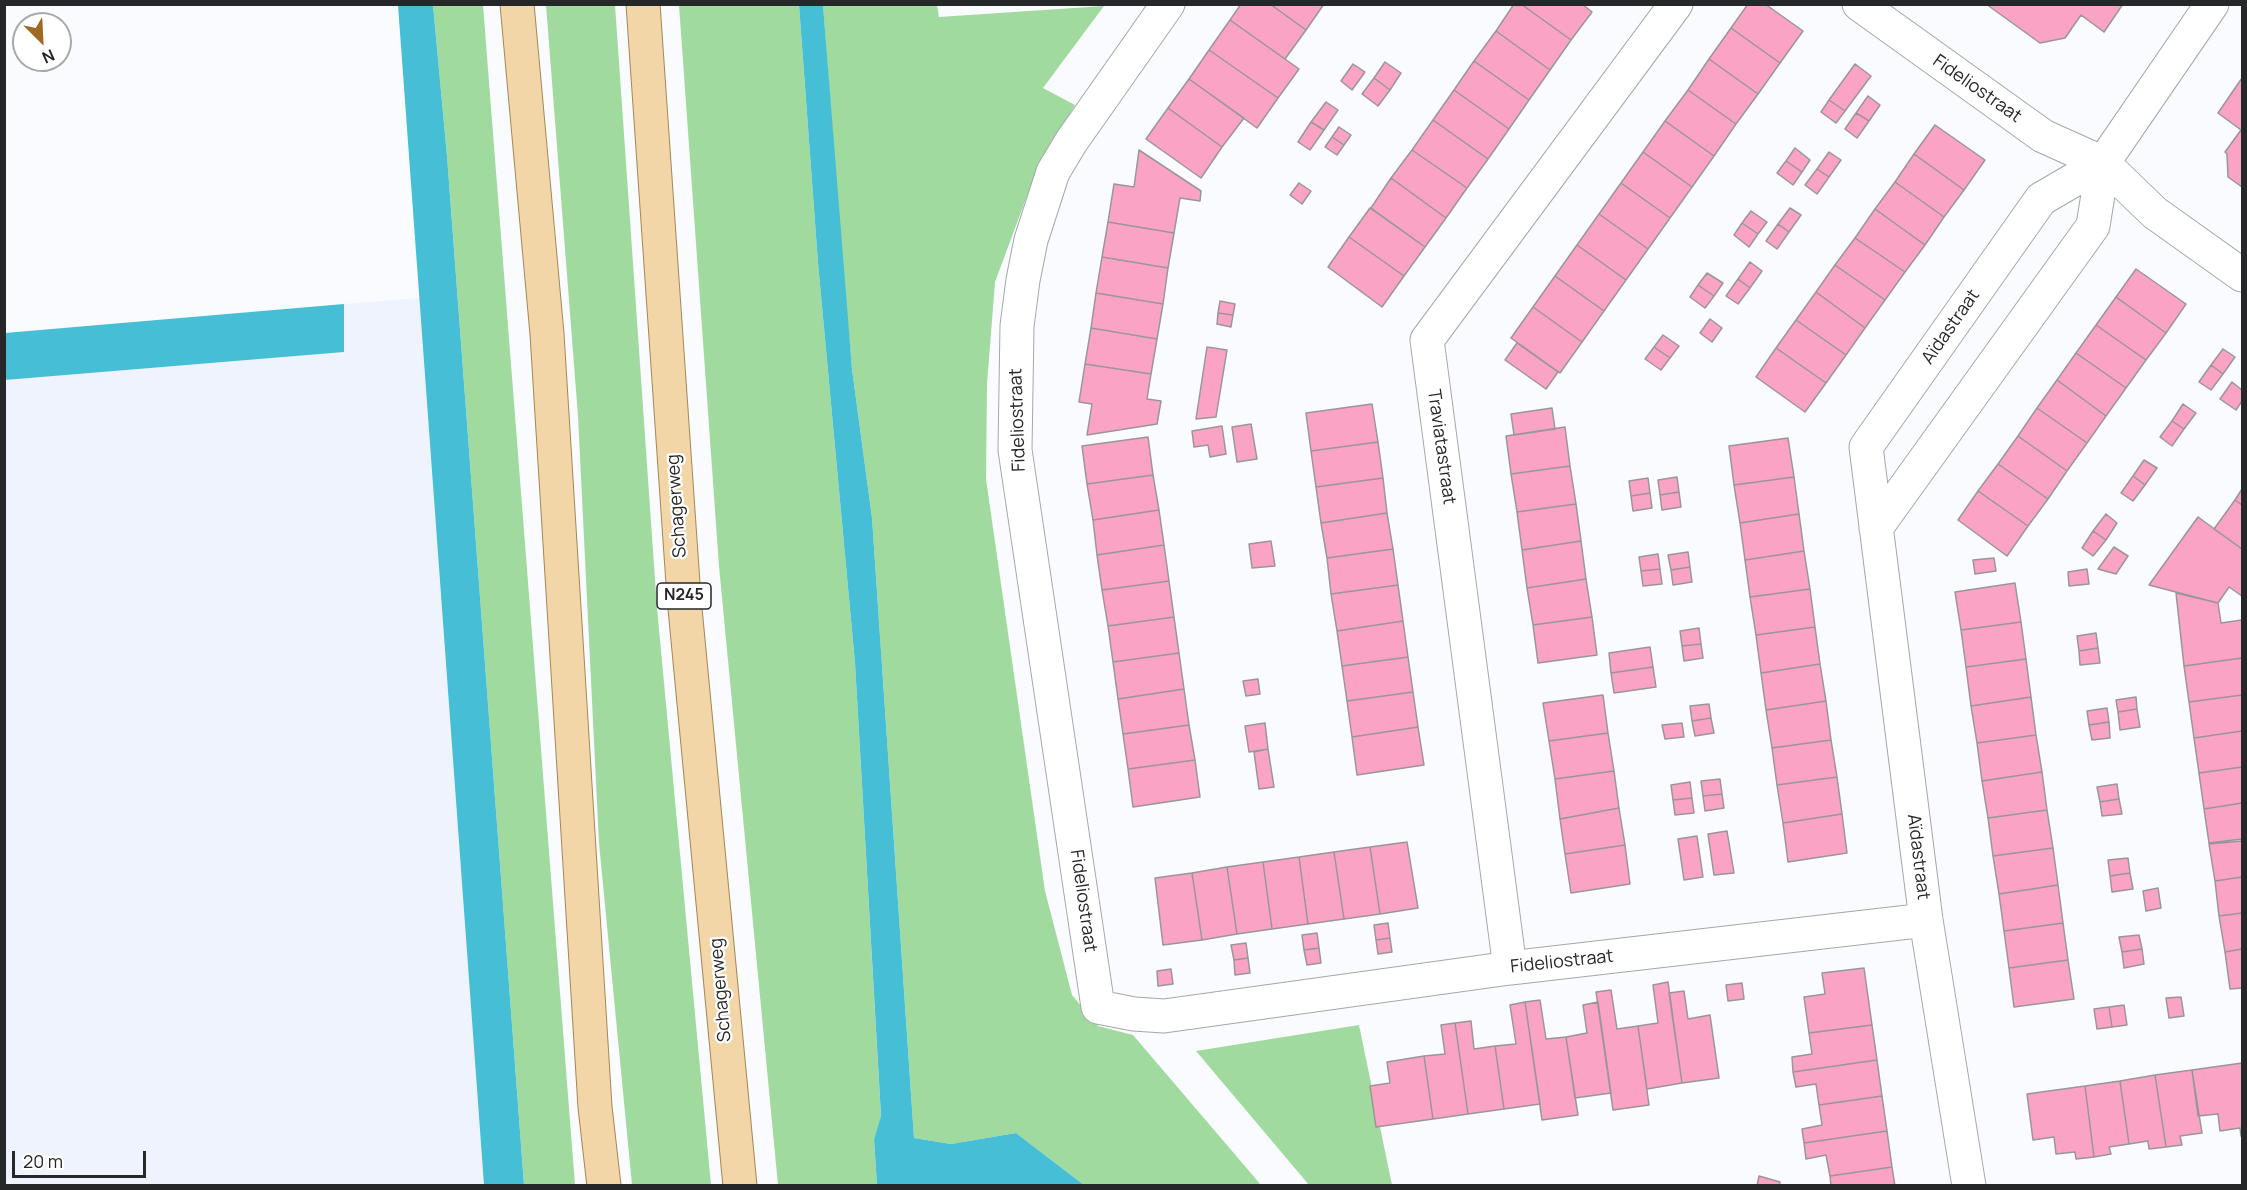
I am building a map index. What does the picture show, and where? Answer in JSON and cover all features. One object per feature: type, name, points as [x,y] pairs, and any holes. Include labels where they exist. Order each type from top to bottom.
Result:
[{"type":"main road","points":[[518,4],[547,334],[595,1107],[604,1185]]},
{"type":"main road","name":"Schagerweg","points":[[643,4],[684,598],[740,1185]]},
{"type":"street","name":"Fideliostraat","points":[[1168,4],[1071,142],[1053,172],[1031,240],[1017,326],[1015,450],[1098,1008],[1164,1016],[1510,968],[1926,921]]},
{"type":"street","name":"Traviatastraat","points":[[1510,968],[1427,340],[1676,4]]},
{"type":"street","name":"Fideliostraat","points":[[1859,4],[2043,136],[2103,163],[2155,213],[2242,275]]},
{"type":"street","name":"Aïdastraat","points":[[1876,528],[2093,226],[2103,163],[2212,4]]},
{"type":"street","name":"Aïdastraat","points":[[1969,1185],[1926,921],[1866,447],[2041,199],[2103,163]]},
{"type":"shaded area","points":[[419,298],[484,1185],[5,1186],[5,380],[343,352],[344,304]]},
{"type":"green space","points":[[433,5],[483,5],[575,1185],[524,1185],[447,156]]},
{"type":"green space","points":[[546,5],[615,5],[657,608],[711,1185],[632,1185],[599,843],[578,416]]},
{"type":"green space","points":[[679,5],[799,5],[818,263],[855,663],[881,1117],[874,1139],[877,1185],[778,1185],[719,566]]},
{"type":"green space","points":[[823,5],[937,5],[939,17],[1104,6],[1043,88],[1075,105],[1037,169],[995,282],[987,384],[986,479],[1045,891],[1072,995],[1098,1026],[1133,1035],[1261,1185],[1084,1185],[1016,1133],[951,1144],[914,1138],[872,518],[852,369]]},
{"type":"green space","points":[[1359,1025],[1392,1185],[1309,1185],[1196,1051]]},
{"type":"water","points":[[398,5],[433,5],[447,156],[524,1185],[484,1185]]},
{"type":"water","points":[[799,5],[823,5],[852,369],[872,518],[914,1138],[951,1144],[1016,1133],[1084,1185],[877,1185],[874,1139],[881,1116],[855,663],[818,263]]},
{"type":"water","points":[[344,304],[344,352],[5,380],[5,333]]},
{"type":"building","points":[[1241,4],[1270,4],[1306,30],[1285,59],[1230,20]]},
{"type":"building","points":[[1270,4],[1324,4],[1306,30]]},
{"type":"building","points":[[1514,4],[1521,4],[1571,40],[1550,70],[1496,31]]},
{"type":"building","points":[[1521,4],[1582,4],[1592,12],[1571,40]]},
{"type":"building","points":[[1748,4],[1765,4],[1803,31],[1780,63],[1731,28]]},
{"type":"building","points":[[1986,4],[2123,4],[2104,32],[2081,15],[2065,38],[2040,43]]},
{"type":"building","points":[[1230,20],[1299,69],[1278,98],[1209,50]]},
{"type":"building","points":[[1731,28],[1780,63],[1758,94],[1709,59]]},
{"type":"building","points":[[1496,31],[1550,70],[1529,100],[1474,61]]},
{"type":"building","points":[[1209,50],[1278,98],[1257,128],[1189,79]]},
{"type":"building","points":[[1709,59],[1758,94],[1736,124],[1688,90]]},
{"type":"building","points":[[1474,61],[1529,100],[1509,129],[1454,90]]},
{"type":"building","points":[[1385,62],[1401,73],[1390,90],[1374,78]]},
{"type":"building","points":[[1353,64],[1365,72],[1352,90],[1341,81]]},
{"type":"building","points":[[1855,64],[1871,76],[1845,111],[1829,100]]},
{"type":"building","points":[[1374,78],[1390,90],[1378,106],[1362,94]]},
{"type":"building","points":[[2242,78],[2242,187],[2228,177],[2225,152],[2241,130],[2218,113]]},
{"type":"building","points":[[1189,79],[1244,118],[1222,147],[1168,108]]},
{"type":"building","points":[[1454,90],[1509,129],[1488,159],[1433,120]]},
{"type":"building","points":[[1688,90],[1736,124],[1714,156],[1665,121]]},
{"type":"building","points":[[1868,96],[1880,105],[1869,121],[1856,113]]},
{"type":"building","points":[[1829,100],[1845,111],[1836,123],[1821,112]]},
{"type":"building","points":[[1326,102],[1338,110],[1324,130],[1311,122]]},
{"type":"building","points":[[1168,108],[1222,147],[1201,178],[1146,139]]},
{"type":"building","points":[[1856,113],[1869,121],[1857,138],[1845,129]]},
{"type":"building","points":[[1433,120],[1488,159],[1467,188],[1412,150]]},
{"type":"building","points":[[1665,121],[1714,156],[1692,187],[1643,152]]},
{"type":"building","points":[[1311,122],[1324,130],[1310,150],[1298,142]]},
{"type":"building","points":[[1935,125],[1985,160],[1964,190],[1914,154]]},
{"type":"building","points":[[1339,127],[1351,135],[1344,145],[1332,137]]},
{"type":"building","points":[[1332,137],[1344,145],[1337,155],[1325,147]]},
{"type":"building","points":[[1795,148],[1810,160],[1802,172],[1786,161]]},
{"type":"building","points":[[1139,150],[1201,191],[1200,201],[1180,198],[1174,233],[1108,222],[1114,184],[1134,187]]},
{"type":"building","points":[[1412,150],[1467,188],[1446,218],[1391,178]]},
{"type":"building","points":[[1643,152],[1692,187],[1670,218],[1621,183]]},
{"type":"building","points":[[1829,152],[1841,160],[1829,177],[1817,169]]},
{"type":"building","points":[[1914,154],[1964,190],[1944,217],[1895,182]]},
{"type":"building","points":[[1786,161],[1802,172],[1793,185],[1777,173]]},
{"type":"building","points":[[1817,169],[1829,177],[1817,194],[1805,185]]},
{"type":"building","points":[[1391,178],[1446,218],[1425,247],[1371,208]]},
{"type":"building","points":[[1895,182],[1944,217],[1925,245],[1875,209]]},
{"type":"building","points":[[1299,183],[1311,191],[1302,204],[1290,195]]},
{"type":"building","points":[[1621,183],[1670,218],[1648,249],[1599,214]]},
{"type":"building","points":[[1370,208],[1425,247],[1404,276],[1349,237]]},
{"type":"building","points":[[1790,208],[1801,215],[1789,232],[1778,224]]},
{"type":"building","points":[[1875,209],[1925,245],[1905,272],[1855,238]]},
{"type":"building","points":[[1751,211],[1767,222],[1758,234],[1742,223]]},
{"type":"building","points":[[1599,214],[1648,249],[1626,280],[1577,245]]},
{"type":"building","points":[[1108,222],[1174,233],[1168,268],[1102,257]]},
{"type":"building","points":[[1742,223],[1758,234],[1749,247],[1734,235]]},
{"type":"building","points":[[1778,224],[1789,232],[1777,249],[1766,241]]},
{"type":"building","points":[[1349,237],[1404,276],[1382,307],[1328,267]]},
{"type":"building","points":[[1855,238],[1905,272],[1885,300],[1835,265]]},
{"type":"building","points":[[1577,245],[1626,280],[1604,311],[1555,276]]},
{"type":"building","points":[[1102,257],[1168,268],[1163,304],[1096,293]]},
{"type":"building","points":[[1750,262],[1762,271],[1750,288],[1738,279]]},
{"type":"building","points":[[1835,265],[1885,300],[1865,328],[1816,292]]},
{"type":"building","points":[[2136,269],[2186,304],[2166,333],[2116,297]]},
{"type":"building","points":[[1707,273],[1723,283],[1714,296],[1698,285]]},
{"type":"building","points":[[1555,276],[1604,311],[1582,342],[1533,307]]},
{"type":"building","points":[[1738,279],[1750,288],[1738,304],[1726,296]]},
{"type":"building","points":[[1698,285],[1714,296],[1705,308],[1690,297]]},
{"type":"building","points":[[1816,292],[1865,328],[1846,355],[1796,320]]},
{"type":"building","points":[[1096,293],[1163,304],[1157,339],[1091,328]]},
{"type":"building","points":[[2116,297],[2166,333],[2146,360],[2096,325]]},
{"type":"building","points":[[1220,301],[1235,304],[1233,315],[1218,313]]},
{"type":"building","points":[[1533,307],[1582,342],[1560,373],[1511,338]]},
{"type":"building","points":[[1218,313],[1233,315],[1231,327],[1217,324]]},
{"type":"building","points":[[1710,319],[1722,328],[1712,342],[1700,333]]},
{"type":"building","points":[[1796,320],[1846,355],[1826,383],[1776,348]]},
{"type":"building","points":[[2096,325],[2146,360],[2126,388],[2076,353]]},
{"type":"building","points":[[1091,328],[1157,339],[1151,374],[1085,364]]},
{"type":"building","points":[[1663,335],[1679,346],[1670,358],[1654,347]]},
{"type":"building","points":[[1517,343],[1558,372],[1546,389],[1505,360]]},
{"type":"building","points":[[1207,347],[1227,350],[1216,417],[1196,419]]},
{"type":"building","points":[[1654,347],[1670,358],[1661,370],[1645,359]]},
{"type":"building","points":[[1776,348],[1826,383],[1805,412],[1756,377]]},
{"type":"building","points":[[2223,349],[2235,357],[2223,374],[2211,365]]},
{"type":"building","points":[[2076,353],[2126,388],[2106,416],[2057,380]]},
{"type":"building","points":[[1085,364],[1151,374],[1147,399],[1161,401],[1157,424],[1087,435],[1092,404],[1079,402]]},
{"type":"building","points":[[2211,365],[2223,374],[2211,390],[2199,382]]},
{"type":"building","points":[[2057,380],[2106,416],[2087,443],[2037,408]]},
{"type":"building","points":[[2232,382],[2242,390],[2242,401],[2236,410],[2220,399]]},
{"type":"building","points":[[1372,404],[1378,442],[1311,451],[1306,413]]},
{"type":"building","points":[[2183,404],[2196,413],[2184,429],[2172,421]]},
{"type":"building","points":[[1552,408],[1555,429],[1514,435],[1511,414]]},
{"type":"building","points":[[2037,408],[2087,443],[2067,471],[2018,436]]},
{"type":"building","points":[[2172,421],[2184,429],[2172,446],[2160,437]]},
{"type":"building","points":[[1251,424],[1257,459],[1237,462],[1232,427]]},
{"type":"building","points":[[1222,426],[1226,454],[1210,457],[1208,445],[1194,447],[1192,431]]},
{"type":"building","points":[[1565,427],[1570,466],[1511,474],[1506,436]]},
{"type":"building","points":[[2018,436],[2067,471],[2048,499],[1998,464]]},
{"type":"building","points":[[1148,437],[1153,475],[1087,484],[1082,446]]},
{"type":"building","points":[[1788,438],[1794,477],[1734,485],[1729,446]]},
{"type":"building","points":[[1378,442],[1383,478],[1316,487],[1311,451]]},
{"type":"building","points":[[2144,460],[2157,468],[2145,485],[2133,476]]},
{"type":"building","points":[[1998,464],[2048,499],[2028,526],[1978,491]]},
{"type":"building","points":[[1570,466],[1576,504],[1517,512],[1511,474]]},
{"type":"building","points":[[1153,475],[1159,510],[1093,520],[1087,484]]},
{"type":"building","points":[[2133,476],[2145,485],[2133,501],[2121,493]]},
{"type":"building","points":[[1677,477],[1679,492],[1660,495],[1658,480]]},
{"type":"building","points":[[1794,477],[1799,514],[1740,523],[1734,485]]},
{"type":"building","points":[[1383,478],[1387,513],[1321,523],[1316,487]]},
{"type":"building","points":[[1648,478],[1650,493],[1631,496],[1629,481]]},
{"type":"building","points":[[2242,489],[2242,505],[2235,500]]},
{"type":"building","points":[[1978,491],[2028,526],[2007,556],[1958,520]]},
{"type":"building","points":[[1679,492],[1681,507],[1662,510],[1660,495]]},
{"type":"building","points":[[1650,493],[1652,508],[1633,511],[1631,496]]},
{"type":"building","points":[[2235,500],[2242,505],[2242,549],[2214,529]]},
{"type":"building","points":[[1576,504],[1581,541],[1522,550],[1517,512]]},
{"type":"building","points":[[1159,510],[1164,545],[1097,555],[1093,520]]},
{"type":"building","points":[[1387,513],[1393,549],[1327,558],[1321,523]]},
{"type":"building","points":[[1799,514],[1804,551],[1745,560],[1740,523]]},
{"type":"building","points":[[2106,514],[2117,523],[2106,540],[2093,531]]},
{"type":"building","points":[[2198,517],[2242,549],[2242,596],[2229,587],[2218,603],[2149,585]]},
{"type":"building","points":[[2093,531],[2106,540],[2093,556],[2082,548]]},
{"type":"building","points":[[1271,541],[1275,566],[1252,568],[1249,544]]},
{"type":"building","points":[[1581,541],[1586,579],[1527,588],[1522,550]]},
{"type":"building","points":[[1164,545],[1169,581],[1102,590],[1097,555]]},
{"type":"building","points":[[2114,547],[2128,556],[2116,574],[2098,569]]},
{"type":"building","points":[[1393,549],[1398,585],[1331,594],[1327,558]]},
{"type":"building","points":[[1804,551],[1810,589],[1750,597],[1745,560]]},
{"type":"building","points":[[1688,552],[1690,567],[1671,570],[1668,555]]},
{"type":"building","points":[[1658,554],[1660,569],[1641,571],[1639,557]]},
{"type":"building","points":[[1994,558],[1996,571],[1975,574],[1973,560]]},
{"type":"building","points":[[1690,567],[1692,582],[1673,585],[1671,570]]},
{"type":"building","points":[[1660,569],[1662,584],[1643,586],[1641,571]]},
{"type":"building","points":[[2087,569],[2089,584],[2069,586],[2068,572]]},
{"type":"building","points":[[1586,579],[1592,617],[1533,625],[1527,588]]},
{"type":"building","points":[[1169,581],[1174,617],[1108,626],[1102,590]]},
{"type":"building","points":[[2015,583],[2021,622],[1961,630],[1955,592]]},
{"type":"building","points":[[1398,585],[1403,621],[1337,631],[1331,594]]},
{"type":"building","points":[[1810,589],[1815,627],[1756,635],[1750,597]]},
{"type":"building","points":[[2176,593],[2218,603],[2221,623],[2242,620],[2242,658],[2184,666]]},
{"type":"building","points":[[1174,617],[1179,653],[1113,662],[1108,626]]},
{"type":"building","points":[[1592,617],[1597,655],[1538,663],[1533,625]]},
{"type":"building","points":[[1403,621],[1408,657],[1342,666],[1337,631]]},
{"type":"building","points":[[2021,622],[2026,659],[1966,667],[1961,630]]},
{"type":"building","points":[[1815,627],[1820,664],[1761,673],[1756,635]]},
{"type":"building","points":[[1699,628],[1701,644],[1682,646],[1680,631]]},
{"type":"building","points":[[2096,633],[2098,648],[2079,651],[2077,636]]},
{"type":"building","points":[[1701,644],[1703,658],[1684,661],[1682,646]]},
{"type":"building","points":[[1650,647],[1653,667],[1611,673],[1609,653]]},
{"type":"building","points":[[2098,648],[2100,663],[2080,665],[2079,651]]},
{"type":"building","points":[[1179,653],[1184,689],[1118,699],[1113,662]]},
{"type":"building","points":[[1408,657],[1413,692],[1347,701],[1342,666]]},
{"type":"building","points":[[2242,658],[2242,695],[2189,702],[2184,666]]},
{"type":"building","points":[[2026,659],[2031,697],[1971,706],[1966,667]]},
{"type":"building","points":[[1820,664],[1826,701],[1766,710],[1761,673]]},
{"type":"building","points":[[1653,667],[1656,687],[1614,693],[1611,673]]},
{"type":"building","points":[[1258,679],[1260,694],[1246,696],[1243,681]]},
{"type":"building","points":[[1184,689],[1189,725],[1123,734],[1118,699]]},
{"type":"building","points":[[1413,692],[1418,727],[1352,737],[1347,701]]},
{"type":"building","points":[[1603,695],[1608,733],[1549,741],[1543,703]]},
{"type":"building","points":[[2242,695],[2242,731],[2194,738],[2189,702]]},
{"type":"building","points":[[2031,697],[2036,735],[1977,743],[1971,706]]},
{"type":"building","points":[[2136,697],[2137,709],[2118,712],[2116,700]]},
{"type":"building","points":[[1826,701],[1831,740],[1772,748],[1766,710]]},
{"type":"building","points":[[1709,704],[1711,718],[1692,721],[1690,706]]},
{"type":"building","points":[[2107,708],[2109,722],[2089,725],[2087,711]]},
{"type":"building","points":[[2137,709],[2140,727],[2120,730],[2118,712]]},
{"type":"building","points":[[1711,718],[1714,733],[1695,736],[1692,721]]},
{"type":"building","points":[[2109,722],[2110,738],[2092,740],[2089,725]]},
{"type":"building","points":[[1265,723],[1268,749],[1249,752],[1245,726]]},
{"type":"building","points":[[1682,723],[1684,737],[1665,739],[1662,725]]},
{"type":"building","points":[[1189,725],[1195,760],[1128,769],[1123,734]]},
{"type":"building","points":[[1418,727],[1424,765],[1357,775],[1352,737]]},
{"type":"building","points":[[2242,731],[2242,767],[2199,773],[2194,738]]},
{"type":"building","points":[[1608,733],[1614,771],[1555,779],[1549,741]]},
{"type":"building","points":[[2036,735],[2042,772],[1982,781],[1977,743]]},
{"type":"building","points":[[1831,740],[1837,777],[1777,785],[1772,748]]},
{"type":"building","points":[[1268,749],[1274,787],[1259,789],[1254,752]]},
{"type":"building","points":[[1195,760],[1200,797],[1133,807],[1128,769]]},
{"type":"building","points":[[2242,767],[2242,803],[2204,809],[2199,773]]},
{"type":"building","points":[[1614,771],[1619,808],[1560,819],[1555,779]]},
{"type":"building","points":[[2042,772],[2047,810],[1988,818],[1982,781]]},
{"type":"building","points":[[1837,777],[1842,814],[1783,823],[1777,785]]},
{"type":"building","points":[[1720,779],[1722,794],[1703,796],[1701,781]]},
{"type":"building","points":[[1690,782],[1692,798],[1673,800],[1671,785]]},
{"type":"building","points":[[2117,784],[2119,799],[2100,802],[2097,787]]},
{"type":"building","points":[[1722,794],[1724,808],[1705,811],[1703,796]]},
{"type":"building","points":[[1692,798],[1694,813],[1675,815],[1673,800]]},
{"type":"building","points":[[2119,799],[2122,814],[2102,816],[2100,802]]},
{"type":"building","points":[[2242,803],[2242,839],[2209,843],[2204,809]]},
{"type":"building","points":[[1619,808],[1625,845],[1565,854],[1560,819]]},
{"type":"building","points":[[2047,810],[2053,848],[1993,856],[1988,818]]},
{"type":"building","points":[[1842,814],[1847,853],[1788,862],[1783,823]]},
{"type":"building","points":[[1727,831],[1734,873],[1714,875],[1708,834]]},
{"type":"building","points":[[1697,836],[1703,877],[1684,880],[1678,839]]},
{"type":"building","points":[[2242,841],[2242,877],[2215,881],[2209,844]]},
{"type":"building","points":[[1407,842],[1418,908],[1380,914],[1370,847]]},
{"type":"building","points":[[1625,845],[1630,884],[1571,893],[1565,854]]},
{"type":"building","points":[[1370,847],[1380,914],[1344,919],[1334,852]]},
{"type":"building","points":[[2053,848],[2058,885],[1999,894],[1993,856]]},
{"type":"building","points":[[1334,852],[1344,919],[1308,924],[1299,857]]},
{"type":"building","points":[[1299,857],[1308,924],[1272,929],[1263,862]]},
{"type":"building","points":[[2128,858],[2130,873],[2110,876],[2108,860]]},
{"type":"building","points":[[1263,862],[1272,929],[1237,934],[1227,867]]},
{"type":"building","points":[[1227,867],[1237,934],[1202,940],[1192,873]]},
{"type":"building","points":[[1192,873],[1202,940],[1163,945],[1155,878]]},
{"type":"building","points":[[2130,873],[2133,889],[2112,892],[2110,876]]},
{"type":"building","points":[[2242,877],[2242,913],[2219,916],[2215,881]]},
{"type":"building","points":[[2058,885],[2063,923],[2004,931],[1999,894]]},
{"type":"building","points":[[2158,888],[2161,908],[2146,911],[2143,891]]},
{"type":"building","points":[[2242,913],[2242,949],[2225,952],[2219,916]]},
{"type":"building","points":[[1388,923],[1390,938],[1376,940],[1374,925]]},
{"type":"building","points":[[2063,923],[2068,960],[2009,968],[2004,931]]},
{"type":"building","points":[[1317,933],[1319,948],[1304,950],[1302,935]]},
{"type":"building","points":[[2139,935],[2142,949],[2122,952],[2119,937]]},
{"type":"building","points":[[1390,938],[1392,952],[1378,954],[1376,940]]},
{"type":"building","points":[[1246,943],[1248,958],[1234,960],[1231,945]]},
{"type":"building","points":[[1319,948],[1321,963],[1307,965],[1304,950]]},
{"type":"building","points":[[2142,949],[2144,964],[2124,968],[2122,952]]},
{"type":"building","points":[[2242,949],[2242,988],[2230,989],[2225,952]]},
{"type":"building","points":[[1248,958],[1250,973],[1235,975],[1234,960]]},
{"type":"building","points":[[2068,960],[2074,999],[2014,1007],[2009,968]]},
{"type":"building","points":[[1864,968],[1872,1025],[1809,1033],[1804,997],[1825,994],[1822,973]]},
{"type":"building","points":[[1171,969],[1173,984],[1158,986],[1157,971]]},
{"type":"building","points":[[1668,982],[1682,1083],[1647,1089],[1638,1026],[1658,1023],[1653,985]]},
{"type":"building","points":[[1742,983],[1744,999],[1728,1001],[1726,985]]},
{"type":"building","points":[[1611,990],[1617,1029],[1638,1026],[1649,1105],[1613,1110],[1596,992]]},
{"type":"building","points":[[1684,991],[1688,1019],[1710,1015],[1719,1078],[1682,1083],[1669,993]]},
{"type":"building","points":[[2181,997],[2184,1016],[2169,1018],[2166,998]]},
{"type":"building","points":[[1540,1000],[1546,1039],[1566,1037],[1578,1115],[1542,1120],[1525,1002]]},
{"type":"building","points":[[1525,1002],[1540,1104],[1504,1109],[1495,1046],[1516,1044],[1510,1005]]},
{"type":"building","points":[[1598,1002],[1611,1093],[1575,1098],[1566,1037],[1587,1033],[1583,1005]]},
{"type":"building","points":[[2124,1005],[2127,1025],[2112,1027],[2109,1007]]},
{"type":"building","points":[[2109,1007],[2112,1027],[2097,1029],[2094,1009]]},
{"type":"building","points":[[1471,1021],[1474,1049],[1495,1046],[1504,1109],[1468,1114],[1455,1023]]},
{"type":"building","points":[[1455,1023],[1468,1114],[1433,1119],[1424,1056],[1445,1054],[1441,1025]]},
{"type":"building","points":[[1872,1025],[1877,1060],[1793,1072],[1792,1057],[1812,1054],[1809,1033]]},
{"type":"building","points":[[1424,1056],[1433,1119],[1376,1127],[1370,1086],[1390,1083],[1387,1062]]},
{"type":"building","points":[[1877,1060],[1882,1096],[1819,1105],[1816,1084],[1796,1087],[1793,1072]]},
{"type":"building","points":[[2242,1063],[2241,1136],[2240,1128],[2220,1131],[2218,1114],[2198,1116],[2192,1070]]},
{"type":"building","points":[[2192,1070],[2202,1133],[2180,1136],[2182,1145],[2166,1147],[2155,1075]]},
{"type":"building","points":[[2155,1075],[2166,1147],[2149,1149],[2148,1141],[2129,1144],[2120,1081]]},
{"type":"building","points":[[2120,1081],[2129,1144],[2109,1147],[2111,1154],[2094,1157],[2085,1086]]},
{"type":"building","points":[[2085,1086],[2094,1157],[2076,1159],[2075,1152],[2056,1154],[2054,1137],[2033,1140],[2027,1094]]},
{"type":"building","points":[[1882,1096],[1887,1131],[1804,1143],[1802,1129],[1822,1125],[1819,1105]]},
{"type":"building","points":[[1887,1131],[1892,1167],[1830,1176],[1826,1155],[1806,1159],[1804,1143]]},
{"type":"building","points":[[1892,1167],[1895,1186],[1831,1186],[1830,1176]]},
{"type":"building","points":[[1759,1176],[1780,1182],[1779,1186],[1757,1186]]}]
